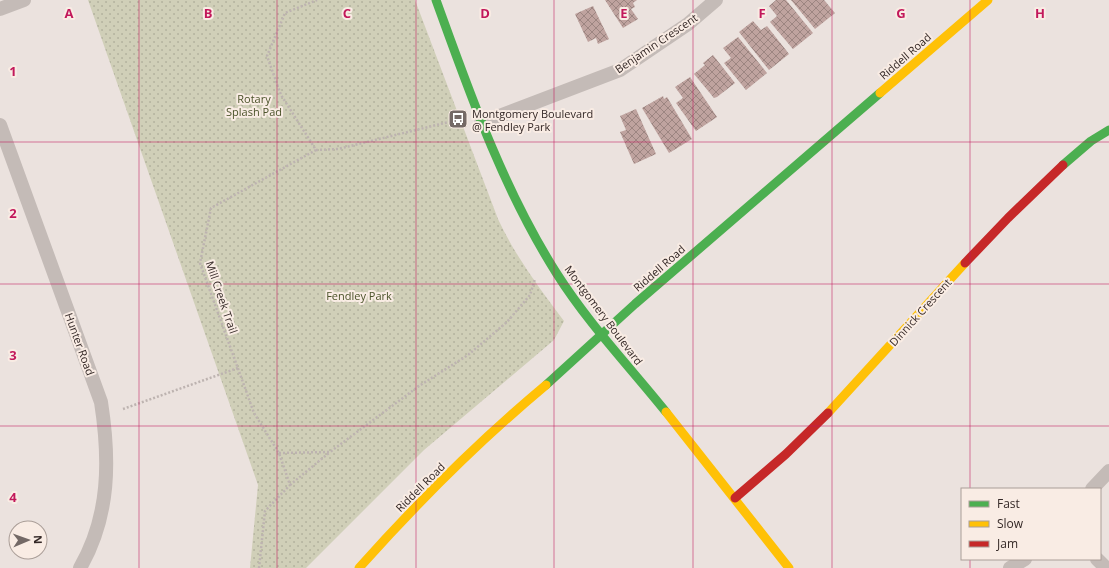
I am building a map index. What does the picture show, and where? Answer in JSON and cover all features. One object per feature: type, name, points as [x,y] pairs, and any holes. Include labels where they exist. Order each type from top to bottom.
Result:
[{"type":"street","points":[[0,9],[24,0]]},
{"type":"street","name":"Montgomery Boulevard","points":[[436,0],[481,123],[508,184],[548,259],[579,305],[735,498],[789,568]]},
{"type":"street","name":"Benjamin Crescent","points":[[481,123],[620,70],[688,24],[716,0]]},
{"type":"street","name":"Riddell Road","points":[[359,568],[383,541],[495,428],[647,294],[988,0]]},
{"type":"street","name":"Hunter Road","points":[[0,126],[100,402],[107,439],[105,486],[102,512],[95,536],[80,568]]},
{"type":"street","name":"Dinnick Crescent","points":[[735,498],[776,464],[833,409],[929,302],[1015,211],[1102,132],[1109,130]]},
{"type":"street","points":[[1093,488],[1109,472]]},
{"type":"street","points":[[1010,568],[1022,560]]},
{"type":"street","points":[[1098,560],[1106,568]]},
{"type":"path","points":[[316,150],[281,95],[267,56],[285,13],[317,0]]},
{"type":"path","name":"Mill Creek Trail","points":[[290,485],[279,452],[254,413],[200,263],[211,208],[316,150],[338,149],[462,118]]},
{"type":"path","points":[[260,568],[265,511],[290,485],[330,452],[419,386],[468,355],[507,322],[530,295],[535,279]]},
{"type":"path","points":[[122,409],[238,368]]},
{"type":"path","points":[[279,452],[330,452]]},
{"type":"green space","name":"Fendley Park","points":[[88,0],[415,0],[498,219],[520,259],[564,321],[554,340],[424,450],[306,568],[250,568],[258,485]]},
{"type":"building","points":[[605,0],[637,0],[633,3],[635,7],[631,9],[638,19],[623,28]]},
{"type":"building","points":[[776,0],[786,0],[813,33],[793,49],[770,22],[777,16],[769,6]]},
{"type":"building","points":[[791,0],[824,0],[835,13],[815,29]]},
{"type":"building","points":[[593,6],[609,39],[598,44],[596,38],[588,42],[575,14]]},
{"type":"building","points":[[753,21],[761,30],[767,26],[789,54],[769,70],[739,32]]},
{"type":"building","points":[[738,37],[767,73],[746,90],[724,63],[731,58],[723,48]]},
{"type":"building","points":[[713,55],[735,83],[714,98],[694,74],[705,65],[703,63]]},
{"type":"building","points":[[690,77],[717,117],[696,131],[676,103],[683,98],[675,87]]},
{"type":"building","points":[[663,96],[664,99],[667,97],[692,139],[669,153],[642,108]]},
{"type":"building","points":[[636,109],[656,154],[634,164],[620,132],[626,130],[620,116]]},
{"type":"traffic: fast","points":[[436,0],[489,140],[520,209],[538,242],[557,274],[582,310],[666,412]]},
{"type":"traffic: fast","points":[[546,385],[635,304],[880,93]]},
{"type":"traffic: fast","points":[[1063,165],[1091,141],[1109,130]]},
{"type":"traffic: slow","points":[[880,93],[988,0]]},
{"type":"traffic: slow","points":[[828,413],[965,263]]},
{"type":"traffic: slow","points":[[359,568],[449,473],[521,406],[546,385]]},
{"type":"traffic: slow","points":[[666,412],[789,568]]},
{"type":"traffic: jam","points":[[965,263],[1008,218],[1063,165]]},
{"type":"traffic: jam","points":[[735,498],[786,454],[828,413]]},
{"type":"place","name":"Montgomery Boulevard @ Fendley Park","points":[[458,119]]},
{"type":"park label","name":"Rotary Splash Pad","points":[[254,104]]}]
